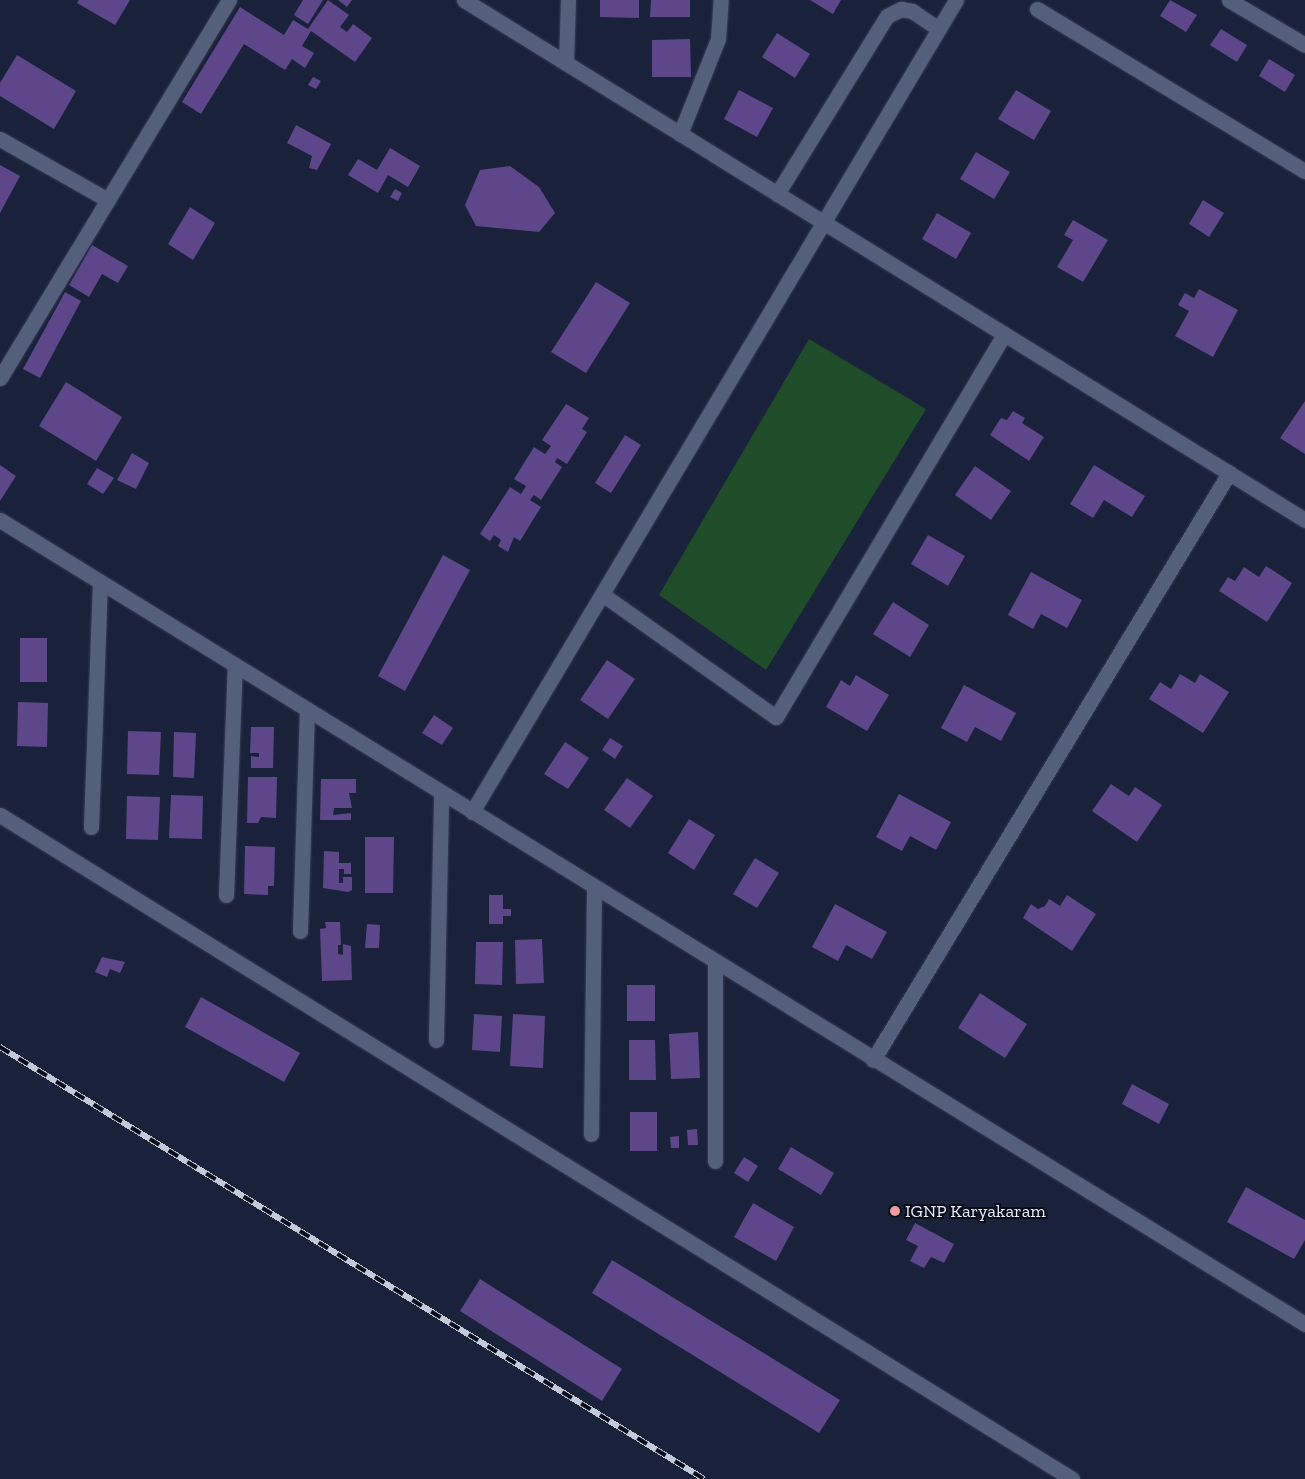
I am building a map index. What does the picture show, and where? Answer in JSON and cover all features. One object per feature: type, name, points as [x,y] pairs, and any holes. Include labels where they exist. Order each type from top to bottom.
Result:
[{"type":"street","points":[[2,373],[229,0]]},
{"type":"street","points":[[464,0],[1305,520]]},
{"type":"street","points":[[566,63],[568,0]]},
{"type":"street","points":[[680,134],[718,39],[721,0]]},
{"type":"street","points":[[472,812],[956,0]]},
{"type":"street","points":[[1229,0],[1305,45]]},
{"type":"street","points":[[777,194],[887,16],[900,9],[912,11],[939,29]]},
{"type":"street","points":[[1037,9],[1305,171]]},
{"type":"street","points":[[0,140],[108,200]]},
{"type":"street","points":[[602,594],[776,718],[1004,334]]},
{"type":"street","points":[[874,1060],[1229,473]]},
{"type":"street","points":[[0,520],[1305,1324]]},
{"type":"street","points":[[91,827],[100,582]]},
{"type":"street","points":[[226,895],[234,665]]},
{"type":"street","points":[[300,931],[307,710]]},
{"type":"street","points":[[436,1040],[441,792]]},
{"type":"street","points":[[0,815],[1072,1479]]},
{"type":"street","points":[[591,1134],[594,887]]},
{"type":"street","points":[[715,962],[715,1161]]},
{"type":"green space","points":[[809,339],[926,409],[766,670],[659,595]]},
{"type":"building","points":[[79,0],[130,0],[115,25],[77,3]]},
{"type":"building","points":[[303,0],[323,0],[308,24],[294,15]]},
{"type":"building","points":[[328,0],[349,15],[340,27],[347,32],[353,24],[372,38],[355,62],[311,31],[302,46],[314,53],[305,68],[292,59],[285,70],[244,44],[201,114],[182,102],[240,7],[284,35],[293,20],[308,29]]},
{"type":"building","points":[[338,0],[352,0],[347,7]]},
{"type":"building","points":[[600,0],[639,0],[639,18],[600,17]]},
{"type":"building","points":[[651,0],[690,0],[690,17],[650,17]]},
{"type":"building","points":[[810,0],[841,0],[833,14]]},
{"type":"building","points":[[1170,0],[1197,15],[1186,32],[1160,16]]},
{"type":"building","points":[[1221,29],[1247,45],[1237,62],[1210,45]]},
{"type":"building","points":[[777,33],[810,54],[795,78],[762,57]]},
{"type":"building","points":[[690,39],[691,77],[652,77],[652,40]]},
{"type":"building","points":[[17,55],[76,91],[54,129],[0,96],[0,83]]},
{"type":"building","points":[[1269,59],[1295,75],[1285,92],[1259,76]]},
{"type":"building","points":[[313,77],[321,81],[316,89],[308,85]]},
{"type":"building","points":[[739,90],[773,108],[757,137],[724,119]]},
{"type":"building","points":[[1016,90],[1051,111],[1034,140],[998,119]]},
{"type":"building","points":[[296,125],[331,144],[317,170],[309,168],[312,156],[287,143]]},
{"type":"building","points":[[390,148],[420,166],[408,187],[388,175],[378,193],[348,175],[358,159],[377,170]]},
{"type":"building","points":[[976,152],[1010,172],[994,199],[960,179]]},
{"type":"building","points":[[0,165],[20,176],[0,213]]},
{"type":"building","points":[[510,166],[539,187],[555,213],[539,232],[476,226],[465,205],[480,170]]},
{"type":"building","points":[[395,189],[402,193],[398,201],[390,197]]},
{"type":"building","points":[[1203,200],[1224,213],[1209,237],[1189,224]]},
{"type":"building","points":[[190,207],[215,223],[193,260],[168,244]]},
{"type":"building","points":[[937,213],[971,233],[956,259],[922,239]]},
{"type":"building","points":[[1073,220],[1108,240],[1083,282],[1057,267],[1073,240],[1064,235]]},
{"type":"building","points":[[92,245],[128,266],[118,283],[102,274],[89,297],[69,285]]},
{"type":"building","points":[[596,282],[630,303],[586,373],[551,352]]},
{"type":"building","points":[[1199,289],[1238,310],[1213,357],[1175,336],[1189,311],[1178,305],[1185,293],[1194,298]]},
{"type":"building","points":[[65,292],[81,301],[40,378],[23,369]]},
{"type":"building","points":[[66,382],[122,417],[96,461],[39,426]]},
{"type":"building","points":[[1305,401],[1305,454],[1280,438]]},
{"type":"building","points":[[566,404],[589,418],[582,429],[587,432],[567,464],[557,458],[555,462],[562,467],[541,500],[534,495],[530,500],[541,507],[520,541],[514,537],[508,552],[498,546],[501,540],[494,535],[490,541],[480,534],[510,487],[521,494],[526,486],[514,479],[534,447],[545,454],[551,446],[542,440]]},
{"type":"building","points":[[1013,411],[1025,418],[1022,423],[1044,437],[1029,461],[990,435],[1001,418],[1007,420]]},
{"type":"building","points":[[625,435],[641,445],[611,493],[595,483]]},
{"type":"building","points":[[132,453],[149,463],[136,489],[117,480]]},
{"type":"building","points":[[0,465],[16,476],[0,501]]},
{"type":"building","points":[[1094,465],[1145,496],[1132,517],[1104,500],[1093,518],[1070,504]]},
{"type":"building","points":[[975,466],[1011,491],[991,520],[955,495]]},
{"type":"building","points":[[97,468],[114,478],[103,494],[87,484]]},
{"type":"building","points":[[928,535],[965,556],[948,586],[911,564]]},
{"type":"building","points":[[443,555],[470,570],[405,691],[378,676]]},
{"type":"building","points":[[1266,566],[1292,583],[1267,622],[1219,591],[1228,577],[1235,581],[1244,567],[1259,577]]},
{"type":"building","points":[[1031,572],[1082,600],[1067,628],[1041,614],[1033,629],[1008,615]]},
{"type":"building","points":[[893,602],[929,625],[910,657],[873,634]]},
{"type":"building","points":[[20,638],[47,638],[47,682],[20,682]]},
{"type":"building","points":[[607,660],[635,679],[608,719],[580,700]]},
{"type":"building","points":[[1180,674],[1195,683],[1200,674],[1229,692],[1203,733],[1149,699],[1160,682],[1171,689]]},
{"type":"building","points":[[856,675],[889,695],[867,731],[826,707],[841,680],[850,686]]},
{"type":"building","points":[[964,685],[1016,713],[1001,741],[975,727],[967,742],[941,728]]},
{"type":"building","points":[[18,702],[48,703],[47,747],[17,746]]},
{"type":"building","points":[[434,715],[453,728],[442,745],[422,733]]},
{"type":"building","points":[[251,727],[274,727],[273,768],[251,768],[251,756],[259,757],[259,753],[250,753]]},
{"type":"building","points":[[128,731],[161,732],[159,775],[127,774]]},
{"type":"building","points":[[174,732],[196,733],[194,778],[173,777]]},
{"type":"building","points":[[610,738],[623,746],[615,759],[602,750]]},
{"type":"building","points":[[565,742],[589,758],[568,789],[544,774]]},
{"type":"building","points":[[248,777],[277,777],[276,818],[261,817],[258,823],[247,823]]},
{"type":"building","points":[[627,778],[653,796],[630,828],[604,810]]},
{"type":"building","points":[[321,779],[356,779],[356,793],[349,793],[352,808],[334,808],[333,815],[351,813],[351,820],[320,820]]},
{"type":"building","points":[[1111,784],[1129,796],[1135,787],[1162,805],[1137,842],[1092,811]]},
{"type":"building","points":[[899,794],[951,822],[936,850],[910,836],[902,851],[876,837]]},
{"type":"building","points":[[171,795],[203,796],[202,839],[169,838]]},
{"type":"building","points":[[127,796],[160,797],[158,840],[126,839]]},
{"type":"building","points":[[689,819],[715,835],[694,870],[668,853]]},
{"type":"building","points":[[365,837],[394,837],[393,893],[365,893]]},
{"type":"building","points":[[245,846],[275,847],[274,886],[268,886],[268,895],[244,894]]},
{"type":"building","points":[[324,851],[339,852],[339,863],[351,863],[351,874],[344,874],[344,869],[339,869],[339,883],[343,883],[343,877],[352,877],[352,890],[348,892],[323,888]]},
{"type":"building","points":[[755,858],[779,873],[757,908],[733,894]]},
{"type":"building","points":[[489,895],[503,895],[503,909],[511,909],[511,916],[503,916],[503,924],[489,924]]},
{"type":"building","points":[[1067,895],[1096,914],[1072,951],[1023,918],[1031,904],[1038,909],[1045,906],[1049,899],[1060,906]]},
{"type":"building","points":[[835,904],[887,932],[872,959],[846,945],[838,961],[812,947]]},
{"type":"building","points":[[325,922],[340,922],[341,945],[338,945],[338,954],[343,955],[343,944],[351,946],[352,980],[322,981],[320,929],[326,928]]},
{"type":"building","points":[[367,924],[380,925],[379,948],[365,948]]},
{"type":"building","points":[[542,939],[544,983],[516,984],[515,940]]},
{"type":"building","points":[[476,942],[503,942],[502,985],[475,984]]},
{"type":"building","points":[[102,957],[125,962],[120,973],[110,969],[107,977],[95,972]]},
{"type":"building","points":[[627,985],[655,985],[655,1021],[627,1021]]},
{"type":"building","points":[[980,993],[1027,1024],[1005,1058],[958,1028]]},
{"type":"building","points":[[201,997],[300,1053],[284,1082],[185,1027]]},
{"type":"building","points":[[474,1014],[502,1016],[500,1052],[472,1050]]},
{"type":"building","points":[[513,1014],[545,1016],[543,1068],[510,1066]]},
{"type":"building","points":[[698,1032],[700,1078],[671,1079],[669,1034]]},
{"type":"building","points":[[629,1040],[655,1040],[656,1080],[629,1080]]},
{"type":"building","points":[[1132,1084],[1169,1104],[1159,1124],[1122,1104]]},
{"type":"building","points":[[630,1112],[657,1112],[657,1151],[630,1151]]},
{"type":"building","points":[[697,1129],[698,1145],[688,1145],[687,1130]]},
{"type":"building","points":[[679,1136],[679,1148],[671,1148],[670,1137]]},
{"type":"building","points":[[791,1147],[834,1173],[821,1195],[778,1169]]},
{"type":"building","points":[[744,1157],[758,1166],[748,1182],[734,1173]]},
{"type":"building","points":[[1246,1187],[1305,1220],[1305,1240],[1294,1259],[1227,1222]]},
{"type":"building","points":[[753,1203],[794,1227],[776,1261],[734,1237]]},
{"type":"building","points":[[915,1223],[954,1244],[944,1263],[931,1257],[924,1268],[910,1261],[918,1246],[906,1240]]},
{"type":"building","points":[[612,1260],[840,1400],[819,1433],[592,1293]]},
{"type":"building","points":[[480,1279],[622,1369],[602,1401],[460,1311]]},
{"type":"railway","points":[[0,1047],[704,1479]]},
{"type":"place","name":"IGNP Karyakaram","points":[[895,1211]]}]
